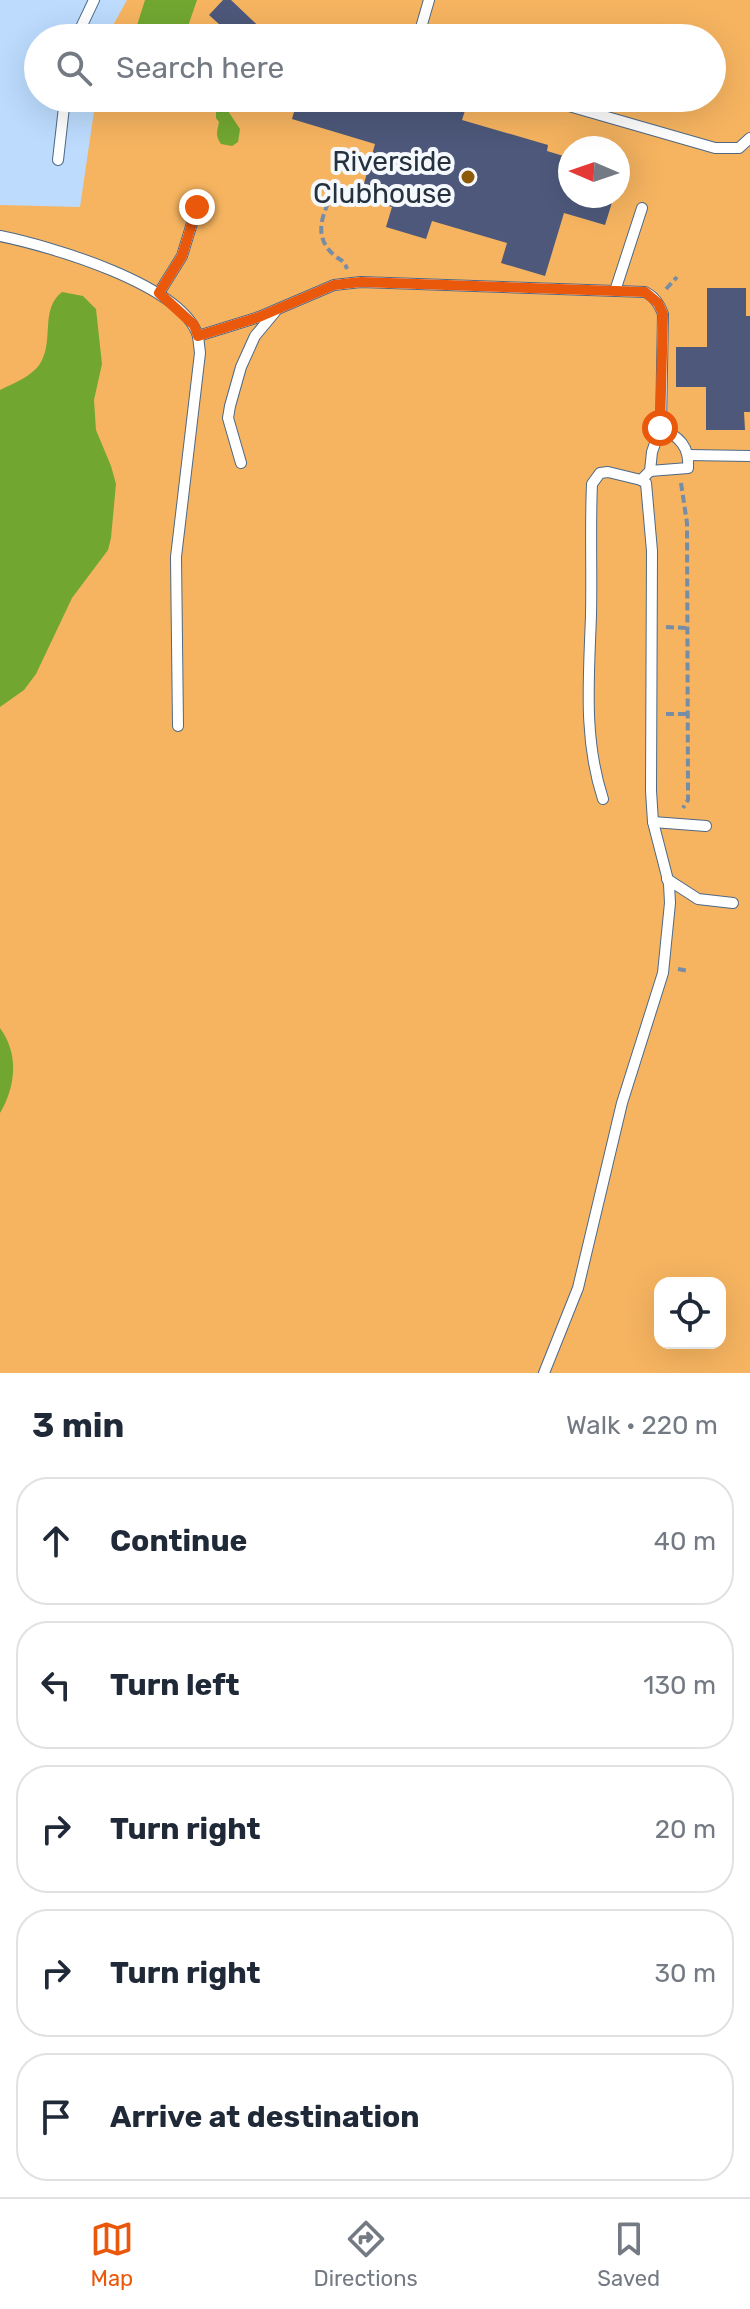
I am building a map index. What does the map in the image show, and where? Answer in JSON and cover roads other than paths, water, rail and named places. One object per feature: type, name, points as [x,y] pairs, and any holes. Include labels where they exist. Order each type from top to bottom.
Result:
[{"type":"lane","points":[[83,24],[94,0]]},
{"type":"lane","points":[[422,24],[429,0]]},
{"type":"lane","points":[[58,160],[63,112]]},
{"type":"lane","points":[[590,112],[715,148],[739,148],[750,138]]},
{"type":"lane","points":[[159,293],[182,256],[197,207]]},
{"type":"lane","points":[[615,291],[642,208]]},
{"type":"lane","points":[[0,236],[85,261],[137,281],[159,293],[194,325],[198,336],[200,353],[175,578],[178,726]]},
{"type":"lane","points":[[198,336],[276,311],[334,285],[348,283],[645,292],[658,303],[663,314],[660,428],[650,471],[641,480]]},
{"type":"lane","points":[[241,463],[228,418],[230,406],[241,367],[255,336],[276,311]]},
{"type":"lane","points":[[650,471],[688,468],[688,455],[678,438],[660,428]]},
{"type":"lane","points":[[688,455],[750,456]]},
{"type":"lane","points":[[586,470],[596,476]]},
{"type":"lane","points":[[544,1373],[578,1288],[622,1103],[663,973],[670,918],[667,879],[653,822],[651,791],[652,551],[648,493],[646,483],[641,480],[608,472],[596,476],[592,484],[587,682],[593,759],[603,799]]},
{"type":"lane","points":[[653,822],[706,826]]},
{"type":"lane","points":[[667,879],[698,899],[733,903]]},
{"type":"place","name":"Riverside Clubhouse","points":[[468,177]]}]
